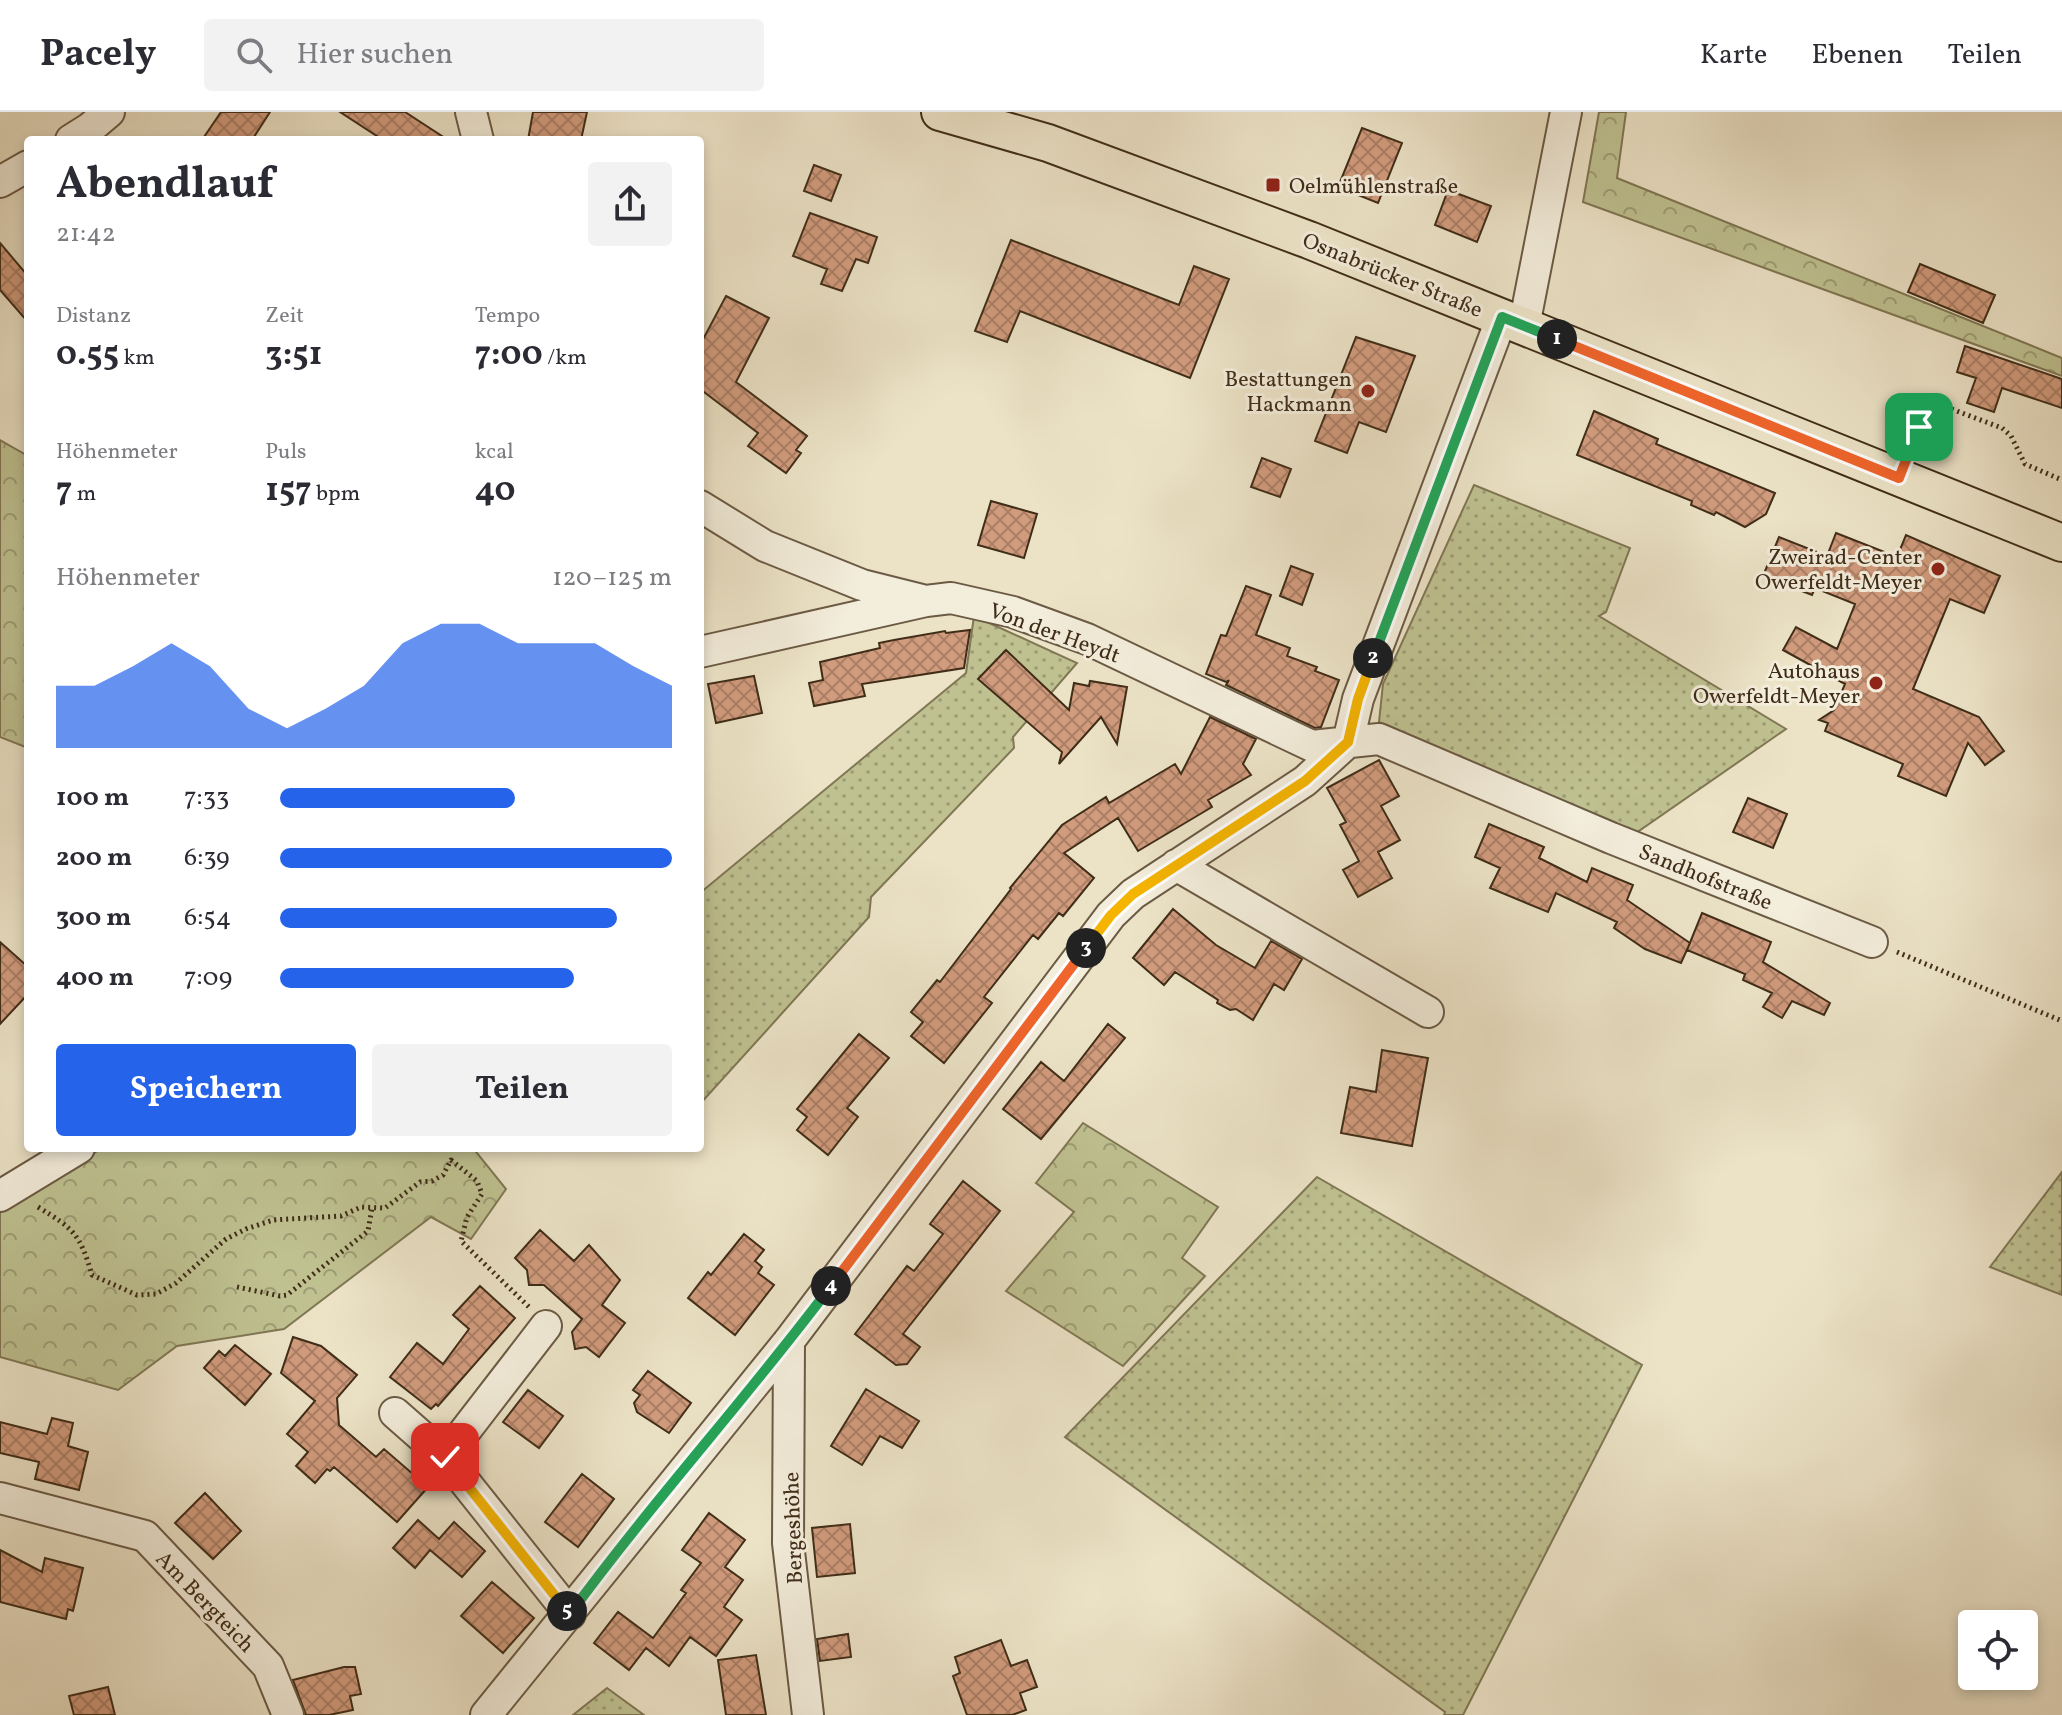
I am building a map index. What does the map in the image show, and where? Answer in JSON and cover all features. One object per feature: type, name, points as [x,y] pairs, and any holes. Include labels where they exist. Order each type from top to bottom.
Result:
[{"type":"main road","name":"Osnabrücker Straße","points":[[940,112],[1048,143],[1309,240],[2062,543]]},
{"type":"street","points":[[471,112],[477,136]]},
{"type":"street","points":[[486,1715],[789,1341],[1111,915],[1133,894],[1305,781],[1348,742],[1358,699],[1513,322],[1566,112]]},
{"type":"street","points":[[0,182],[24,168]]},
{"type":"street","points":[[704,508],[765,546],[862,585],[926,601]]},
{"type":"street","name":"Von der Heydt","points":[[704,651],[951,598],[1013,612],[1087,639],[1312,746],[1348,742]]},
{"type":"street","name":"Sandhofstraße","points":[[1348,742],[1379,739],[1611,838],[1872,942]]},
{"type":"street","points":[[1176,865],[1428,1012]]},
{"type":"street","points":[[5,1193],[72,1152]]},
{"type":"street","points":[[445,1457],[546,1326]]},
{"type":"street","name":"Bergeshöhe","points":[[789,1341],[788,1543],[808,1715]]},
{"type":"street","points":[[395,1413],[445,1457],[570,1614]]},
{"type":"street","name":"Am Bergteich","points":[[0,1498],[145,1536],[268,1666],[288,1715]]},
{"type":"path","points":[[1899,478],[1926,410],[1938,404],[2002,428],[2011,436],[2025,464],[2062,480]]},
{"type":"path","points":[[1872,942],[2062,1021]]},
{"type":"path","points":[[5,1193],[70,1227],[84,1247],[92,1275],[137,1295],[156,1294],[176,1283],[226,1239],[246,1229],[273,1220],[341,1216],[361,1207],[385,1208],[420,1182],[432,1181],[443,1175],[451,1160],[477,1181],[482,1194],[467,1217],[461,1241],[546,1326]]},
{"type":"path","points":[[237,1287],[287,1295],[368,1231],[372,1208]]},
{"type":"green space","points":[[1599,112],[1626,112],[1617,178],[2062,358],[2062,376],[1583,202]]},
{"type":"green space","points":[[0,440],[24,454],[24,746],[0,737]]},
{"type":"green space","points":[[1474,485],[1630,548],[1606,612],[1599,616],[1786,729],[1633,835],[1379,722],[1383,684]]},
{"type":"green space","points":[[974,616],[1077,663],[1013,737],[1014,748],[871,897],[869,917],[704,1100],[704,890],[966,673]]},
{"type":"green space","points":[[1083,1123],[1218,1207],[1182,1258],[1205,1276],[1123,1366],[1006,1291],[1074,1212],[1036,1183]]},
{"type":"green space","points":[[96,1152],[476,1152],[506,1189],[471,1239],[431,1217],[284,1329],[177,1346],[118,1390],[0,1357],[0,1207],[33,1192]]},
{"type":"green space","points":[[2062,1172],[2062,1295],[1990,1267]]},
{"type":"green space","points":[[1317,1177],[1642,1365],[1463,1715],[1444,1715],[1445,1712],[1065,1437]]},
{"type":"green space","points":[[607,1688],[644,1715],[573,1715]]},
{"type":"building","points":[[221,112],[270,112],[255,136],[205,136]]},
{"type":"building","points":[[340,112],[405,112],[442,136],[377,136]]},
{"type":"building","points":[[533,112],[587,112],[582,136],[529,136]]},
{"type":"building","points":[[1362,128],[1402,143],[1378,203],[1338,187]]},
{"type":"building","points":[[814,165],[841,175],[831,201],[804,191]]},
{"type":"building","points":[[1448,190],[1491,206],[1477,242],[1435,225]]},
{"type":"building","points":[[810,213],[877,237],[868,263],[856,259],[842,291],[821,284],[827,269],[793,256]]},
{"type":"building","points":[[1011,240],[1179,305],[1194,266],[1229,279],[1190,378],[1020,311],[1007,342],[975,331]]},
{"type":"building","points":[[0,243],[24,271],[24,317],[0,290]]},
{"type":"building","points":[[1920,264],[1995,295],[1983,323],[1908,292]]},
{"type":"building","points":[[726,296],[769,318],[736,382],[807,436],[796,450],[801,453],[786,473],[748,446],[758,433],[704,392],[704,337]]},
{"type":"building","name":"Bestattungen Hackmann","points":[[1356,337],[1415,356],[1386,432],[1359,422],[1347,453],[1315,441]]},
{"type":"building","points":[[1965,346],[2062,379],[2062,408],[2002,388],[1994,412],[1967,403],[1976,378],[1957,372]]},
{"type":"building","points":[[1594,411],[1658,439],[1656,444],[1775,493],[1766,514],[1745,527],[1716,512],[1714,515],[1691,505],[1692,501],[1577,455]]},
{"type":"building","points":[[1262,458],[1291,469],[1280,497],[1251,487]]},
{"type":"building","points":[[991,501],[1037,514],[1024,558],[978,545]]},
{"type":"building","points":[[1836,533],[1897,557],[1906,535],[2000,576],[1984,613],[1950,599],[1913,689],[1979,717],[2004,751],[1985,765],[1968,743],[1946,796],[1898,776],[1903,764],[1825,731],[1828,723],[1819,720],[1834,710],[1845,684],[1783,650],[1796,627],[1837,649],[1855,604],[1815,588],[1812,595],[1763,576],[1779,537],[1827,556]]},
{"type":"building","points":[[1291,566],[1313,574],[1302,605],[1280,596]]},
{"type":"building","points":[[1246,586],[1271,595],[1256,635],[1290,648],[1287,656],[1317,667],[1315,671],[1339,680],[1321,727],[1315,728],[1226,685],[1229,680],[1226,682],[1206,674],[1221,635],[1226,636]]},
{"type":"building","points":[[970,630],[964,668],[862,684],[865,696],[814,706],[809,683],[823,680],[820,662],[880,648],[879,643],[945,631]]},
{"type":"building","points":[[1006,650],[1069,710],[1074,683],[1089,686],[1090,681],[1127,687],[1117,744],[1101,717],[1059,764],[1062,752],[978,679]]},
{"type":"building","points":[[754,676],[762,713],[716,723],[708,684]]},
{"type":"building","points":[[1210,717],[1256,739],[1243,764],[1251,775],[1208,800],[1212,807],[1138,851],[1118,818],[1064,853],[1094,878],[1063,916],[1059,913],[1038,939],[1033,935],[984,997],[992,1003],[944,1063],[911,1036],[923,1022],[911,1012],[937,980],[940,982],[1010,888],[1062,825],[1106,797],[1109,803],[1175,764],[1181,774]]},
{"type":"building","points":[[1379,760],[1399,796],[1381,806],[1400,840],[1378,852],[1392,878],[1358,897],[1343,870],[1359,861],[1340,825],[1346,822],[1327,788]]},
{"type":"building","points":[[1748,798],[1787,814],[1773,848],[1733,832]]},
{"type":"building","points":[[1489,824],[1544,847],[1539,858],[1587,882],[1592,868],[1633,885],[1627,900],[1690,943],[1681,963],[1645,949],[1614,928],[1617,922],[1556,893],[1548,912],[1490,888],[1500,868],[1475,857]]},
{"type":"building","points":[[1173,909],[1216,945],[1255,968],[1271,941],[1302,959],[1284,990],[1274,984],[1253,1020],[1236,1009],[1230,1010],[1217,1003],[1218,1000],[1175,972],[1164,985],[1133,958]]},
{"type":"building","points":[[1702,913],[1771,942],[1763,962],[1830,1003],[1824,1015],[1792,1001],[1782,1018],[1763,1007],[1772,993],[1743,980],[1745,974],[1687,950]]},
{"type":"building","points":[[0,942],[24,963],[24,998],[0,1024]]},
{"type":"building","points":[[1108,1024],[1125,1038],[1041,1139],[1003,1109],[1041,1062],[1064,1081]]},
{"type":"building","points":[[859,1034],[889,1058],[847,1108],[858,1117],[828,1155],[797,1130],[807,1117],[797,1109]]},
{"type":"building","points":[[1382,1050],[1428,1058],[1412,1146],[1341,1133],[1350,1087],[1376,1092]]},
{"type":"building","points":[[963,1181],[1000,1211],[903,1334],[920,1347],[907,1364],[896,1365],[855,1334],[907,1266],[914,1271],[943,1234],[930,1224]]},
{"type":"building","points":[[540,1230],[574,1261],[589,1245],[620,1280],[602,1305],[625,1323],[599,1357],[586,1347],[575,1349],[572,1332],[582,1319],[544,1285],[529,1285],[527,1270],[515,1258]]},
{"type":"building","points":[[744,1234],[764,1250],[755,1261],[762,1267],[758,1273],[774,1285],[735,1335],[688,1298]]},
{"type":"building","points":[[480,1286],[515,1318],[438,1406],[436,1404],[431,1409],[390,1377],[417,1343],[443,1364],[469,1329],[453,1315]]},
{"type":"building","points":[[293,1337],[321,1346],[357,1375],[337,1398],[339,1425],[376,1457],[384,1449],[428,1487],[397,1522],[334,1467],[330,1471],[327,1469],[315,1483],[296,1466],[308,1452],[287,1434],[315,1401],[281,1373]]},
{"type":"building","points":[[235,1345],[271,1374],[245,1405],[204,1368],[219,1351],[225,1356]]},
{"type":"building","points":[[648,1371],[691,1403],[669,1433],[637,1412],[634,1403],[640,1395],[633,1390]]},
{"type":"building","points":[[866,1389],[919,1421],[902,1448],[880,1436],[862,1465],[831,1446]]},
{"type":"building","points":[[528,1390],[563,1416],[539,1448],[503,1422]]},
{"type":"building","points":[[52,1418],[73,1423],[68,1446],[88,1452],[79,1490],[35,1479],[39,1462],[0,1453],[0,1422],[47,1434]]},
{"type":"building","points":[[582,1474],[614,1499],[578,1547],[545,1522]]},
{"type":"building","points":[[205,1493],[241,1531],[213,1559],[175,1523]]},
{"type":"building","points":[[709,1513],[745,1540],[725,1567],[743,1580],[724,1607],[742,1620],[716,1656],[690,1637],[669,1666],[646,1648],[629,1670],[594,1643],[618,1612],[653,1638],[686,1593],[681,1590],[701,1563],[682,1550]]},
{"type":"building","points":[[418,1520],[439,1539],[454,1522],[485,1551],[462,1577],[430,1550],[415,1568],[393,1548]]},
{"type":"building","points":[[850,1524],[855,1573],[817,1577],[812,1528]]},
{"type":"building","points":[[0,1550],[42,1572],[45,1558],[83,1568],[73,1611],[68,1609],[66,1619],[0,1602]]},
{"type":"building","points":[[492,1582],[534,1618],[503,1653],[461,1616]]},
{"type":"building","points":[[848,1634],[851,1657],[820,1661],[817,1639]]},
{"type":"building","points":[[1001,1640],[1011,1666],[1027,1660],[1037,1687],[1020,1693],[1026,1710],[1012,1715],[967,1715],[953,1676],[960,1673],[955,1657]]},
{"type":"building","points":[[756,1655],[766,1715],[726,1715],[718,1660]]},
{"type":"building","points":[[355,1667],[361,1694],[350,1696],[353,1710],[329,1715],[306,1715],[293,1680]]},
{"type":"building","points":[[108,1687],[115,1715],[74,1715],[69,1696]]},
{"type":"place","name":"Oelmühlenstraße","points":[[1273,185]]},
{"type":"place","name":"Bestattungen Hackmann","points":[[1368,391]]},
{"type":"place","name":"Zweirad-Center Owerfeldt-Meyer","points":[[1938,569]]},
{"type":"place","name":"Autohaus Owerfeldt-Meyer","points":[[1876,683]]},
{"type":"route","points":[[445,1457],[570,1614],[602,1570],[789,1341],[1111,915],[1133,894],[1305,781],[1348,742],[1358,699],[1502,317],[1899,478],[1919,427]]}]
